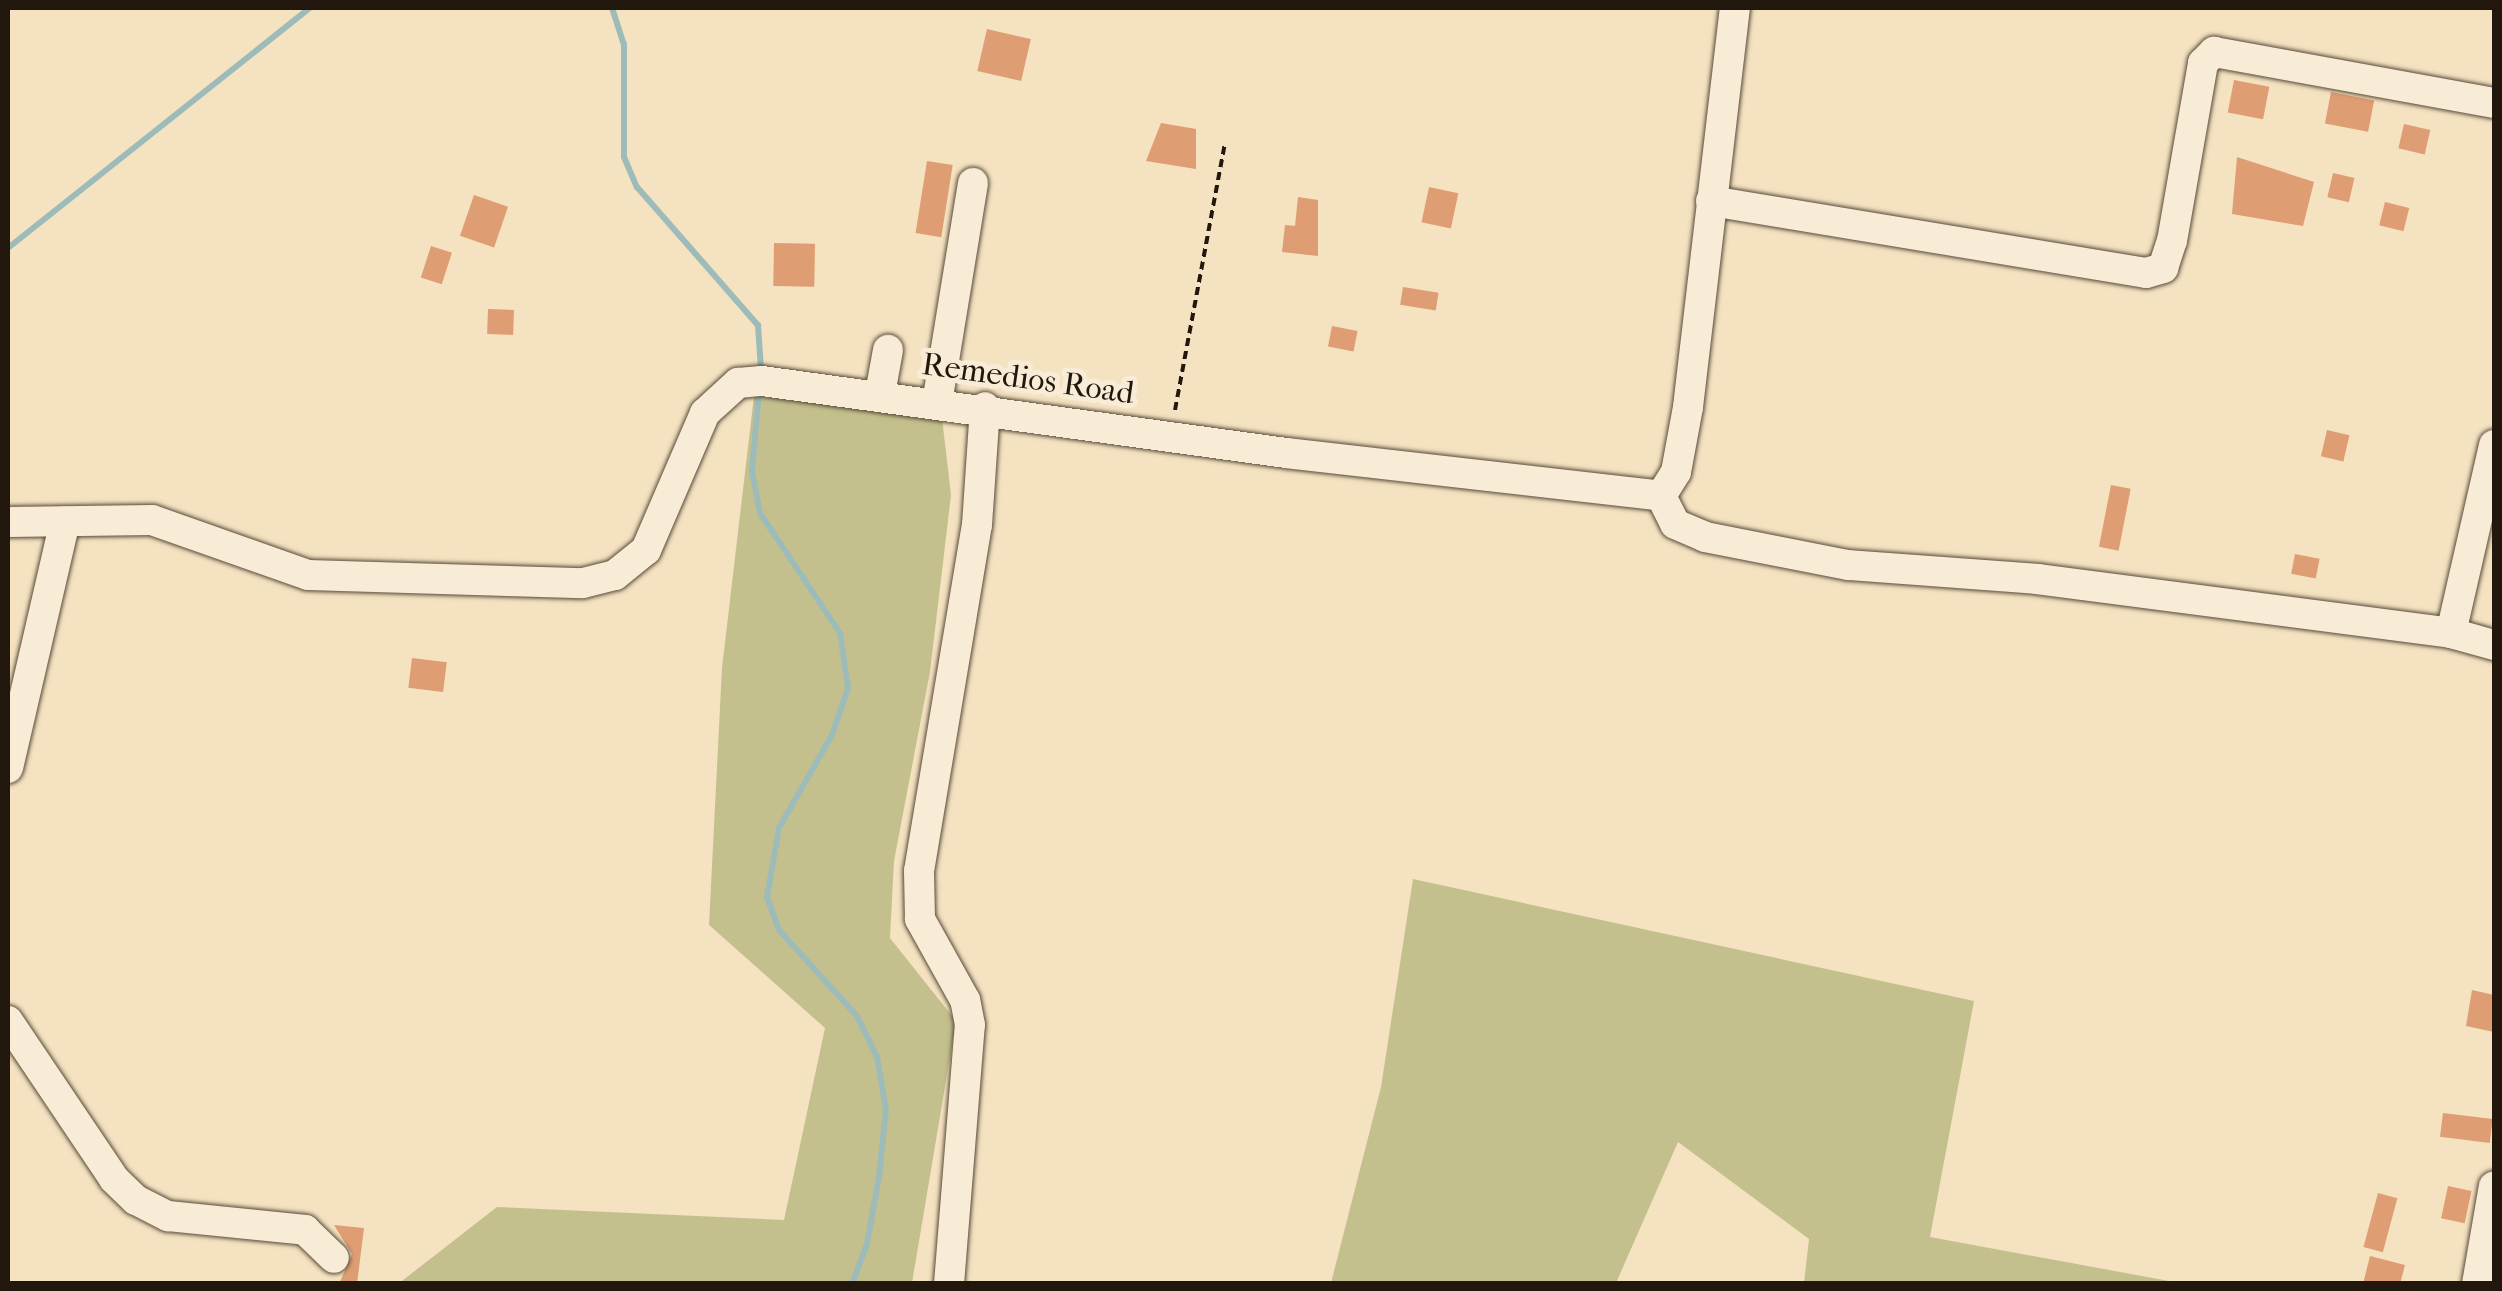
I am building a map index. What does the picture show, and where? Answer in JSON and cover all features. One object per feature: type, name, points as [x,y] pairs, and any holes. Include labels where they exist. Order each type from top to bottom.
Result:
[{"type":"street","points":[[1735,8],[1688,407],[1676,472],[1661,496],[1676,524],[1705,537],[1848,565],[2037,579],[2451,633],[2494,645]]},
{"type":"street","points":[[1710,202],[2146,273],[2163,268],[2172,241],[2203,62],[2214,52],[2494,103]]},
{"type":"street","points":[[937,403],[973,183]]},
{"type":"street","points":[[880,394],[888,350]]},
{"type":"street","name":"Remedios Road","points":[[8,522],[152,520],[308,575],[583,583],[615,575],[646,550],[705,412],[722,393],[762,381],[1661,496]]},
{"type":"street","points":[[948,1284],[970,1025],[965,1000],[920,919],[918,871],[977,525],[984,407]]},
{"type":"street","points":[[2451,633],[2494,445]]},
{"type":"street","points":[[8,768],[65,521]]},
{"type":"street","points":[[8,1021],[114,1179],[136,1200],[168,1216],[305,1230],[334,1258]]},
{"type":"street","points":[[2477,1284],[2494,1186]]},
{"type":"path","points":[[1170,434],[1226,144]]},
{"type":"shaded area","points":[[754,396],[942,418],[951,495],[930,672],[894,861],[890,938],[956,1021],[912,1283],[398,1284],[497,1207],[784,1220],[825,1028],[709,925],[722,668]]},
{"type":"shaded area","points":[[1413,879],[1974,1001],[1930,1237],[2180,1283],[1804,1283],[1809,1239],[1678,1142],[1616,1283],[1331,1283],[1381,1087]]},
{"type":"building","points":[[987,29],[1031,39],[1021,81],[977,71]]},
{"type":"building","points":[[2234,80],[2269,87],[2263,119],[2228,112]]},
{"type":"building","points":[[2331,92],[2374,100],[2368,132],[2325,123]]},
{"type":"building","points":[[1161,123],[1196,129],[1196,169],[1146,161]]},
{"type":"building","points":[[2404,124],[2430,130],[2425,154],[2398,148]]},
{"type":"building","points":[[2237,157],[2314,182],[2303,226],[2232,214]]},
{"type":"building","points":[[927,161],[953,165],[941,237],[916,233]]},
{"type":"building","points":[[2333,173],[2354,178],[2349,202],[2327,197]]},
{"type":"building","points":[[1429,187],[1458,193],[1451,228],[1422,222]]},
{"type":"building","points":[[474,195],[508,207],[494,247],[460,236]]},
{"type":"building","points":[[1298,197],[1318,200],[1318,256],[1282,252],[1285,225],[1295,226]]},
{"type":"building","points":[[2385,202],[2409,208],[2403,231],[2379,225]]},
{"type":"building","points":[[774,243],[815,244],[814,287],[773,286]]},
{"type":"building","points":[[431,246],[452,253],[442,284],[421,277]]},
{"type":"building","points":[[1403,287],[1439,293],[1436,310],[1400,305]]},
{"type":"building","points":[[488,309],[514,310],[513,335],[487,334]]},
{"type":"building","points":[[1332,326],[1358,331],[1354,352],[1328,347]]},
{"type":"building","points":[[2327,430],[2349,435],[2343,461],[2321,456]]},
{"type":"building","points":[[2111,485],[2131,489],[2119,551],[2099,547]]},
{"type":"building","points":[[2295,554],[2320,559],[2316,578],[2291,574]]},
{"type":"building","points":[[412,658],[447,662],[443,692],[408,688]]},
{"type":"building","points":[[2472,990],[2494,995],[2494,1032],[2466,1026]]},
{"type":"building","points":[[2443,1113],[2493,1119],[2490,1143],[2440,1137]]},
{"type":"building","points":[[2448,1186],[2471,1191],[2465,1223],[2441,1218]]},
{"type":"building","points":[[2378,1193],[2397,1198],[2383,1252],[2364,1247]]},
{"type":"building","points":[[334,1225],[364,1228],[357,1284],[339,1284],[352,1254]]},
{"type":"building","points":[[2370,1256],[2405,1265],[2400,1284],[2363,1284]]},
{"type":"waterway","points":[[8,248],[310,8]]},
{"type":"waterway","points":[[612,8],[624,44],[624,157],[637,187],[758,325],[761,369]]},
{"type":"waterway","points":[[759,392],[752,471],[760,513],[840,633],[848,688],[832,735],[779,828],[767,897],[779,930],[857,1016],[877,1057],[886,1109],[879,1177],[867,1244],[852,1284]]}]
